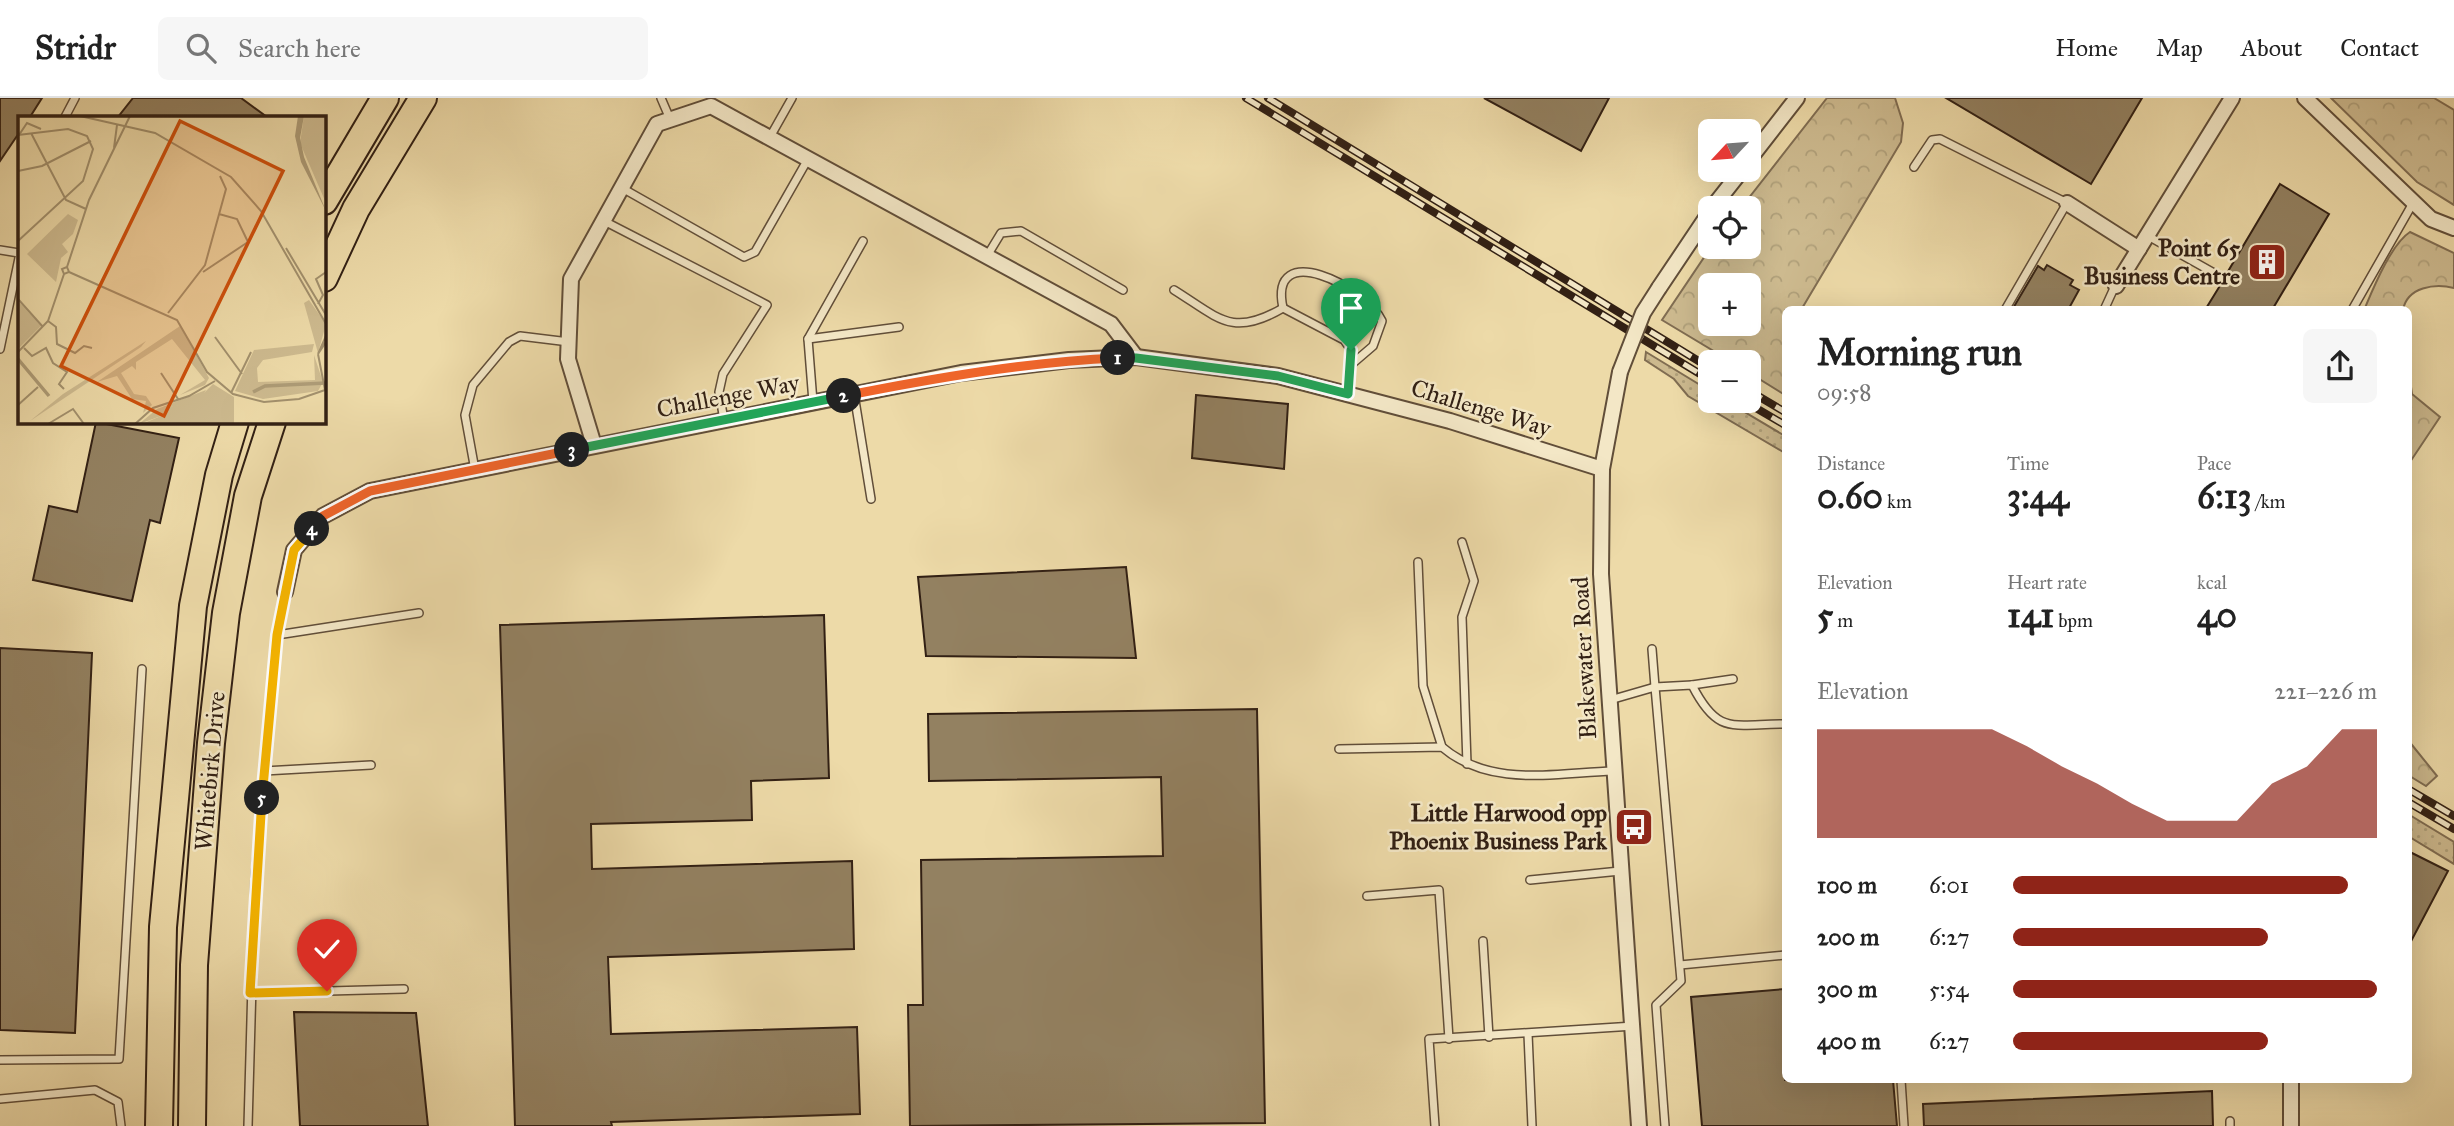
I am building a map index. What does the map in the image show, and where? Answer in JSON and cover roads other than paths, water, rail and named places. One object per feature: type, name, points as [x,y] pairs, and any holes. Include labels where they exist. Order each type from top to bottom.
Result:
[{"type":"highway","points":[[326,198],[385,98]]},
{"type":"highway","points":[[326,274],[356,209],[423,98]]},
{"type":"highway","name":"Whitebirk Drive","points":[[159,1126],[163,927],[191,619],[219,475],[233,424]]},
{"type":"highway","name":"Whitebirk Drive","points":[[192,1126],[194,965],[212,730],[226,612],[248,496],[271,424]]},
{"type":"street","points":[[1761,145],[1797,98]]},
{"type":"street","points":[[2116,286],[2232,98]]},
{"type":"street","points":[[2305,98],[2431,219],[2454,228]]},
{"type":"street","points":[[594,445],[568,359],[571,279],[657,124],[710,106],[1111,324],[1136,358]]},
{"type":"street","name":"Blakewater Road","points":[[1722,196],[1733,182]]},
{"type":"street","points":[[2067,204],[2138,249]]},
{"type":"street","name":"Blakewater Road","points":[[1639,1126],[1601,574],[1602,469],[1620,372],[1643,313],[1698,230]]},
{"type":"street","name":"Challenge Way","points":[[285,592],[294,550],[323,516],[370,491],[961,373],[1069,360],[1136,358],[1278,376],[1450,421],[1602,469]]},
{"type":"street","points":[[2291,1083],[2291,1126]]},
{"type":"lane","points":[[66,116],[75,98]]},
{"type":"lane","points":[[661,98],[671,120]]},
{"type":"lane","points":[[769,138],[792,98]]},
{"type":"lane","points":[[1914,167],[1932,140],[1940,139],[2067,204],[2007,306]]},
{"type":"lane","points":[[622,188],[744,257],[755,252],[808,159]]},
{"type":"lane","points":[[2354,306],[2414,202]]},
{"type":"lane","points":[[604,221],[768,305],[723,374],[719,392],[724,420]]},
{"type":"lane","points":[[986,256],[1001,233],[1021,231],[1123,290]]},
{"type":"lane","points":[[2147,235],[2223,278]]},
{"type":"lane","points":[[813,402],[808,339],[863,241]]},
{"type":"lane","points":[[0,250],[18,256]]},
{"type":"lane","points":[[0,349],[18,261]]},
{"type":"lane","points":[[1283,308],[1283,287],[1293,274],[1304,270],[1330,278],[1375,307],[1382,321],[1379,335],[1373,346],[1352,364]]},
{"type":"lane","points":[[2106,306],[2116,286]]},
{"type":"lane","points":[[1174,290],[1225,321],[1241,325],[1260,322],[1283,308]]},
{"type":"lane","points":[[1283,308],[1344,340],[1351,350],[1348,394]]},
{"type":"lane","points":[[808,339],[899,327]]},
{"type":"lane","points":[[475,470],[465,415],[473,385],[501,351],[520,336],[569,342]]},
{"type":"lane","points":[[854,394],[871,499]]},
{"type":"lane","points":[[1462,542],[1474,581],[1462,617],[1467,764]]},
{"type":"lane","points":[[1418,562],[1423,686],[1442,747]]},
{"type":"lane","points":[[248,1126],[250,993],[264,771],[277,635],[285,592]]},
{"type":"lane","points":[[277,635],[419,613]]},
{"type":"lane","points":[[1652,649],[1681,981],[1656,1005],[1665,1126]]},
{"type":"lane","points":[[0,1060],[119,1059],[142,669]]},
{"type":"lane","points":[[1609,700],[1655,687],[1733,679]]},
{"type":"lane","points":[[1692,685],[1705,711],[1723,724],[1782,724]]},
{"type":"lane","points":[[1339,749],[1442,747],[1467,764],[1497,776],[1614,771]]},
{"type":"lane","points":[[264,771],[371,765]]},
{"type":"lane","points":[[1530,880],[1620,871]]},
{"type":"lane","points":[[1367,896],[1439,890],[1449,1039]]},
{"type":"lane","points":[[1483,941],[1489,1037]]},
{"type":"lane","points":[[1680,965],[1782,955]]},
{"type":"lane","points":[[250,993],[404,989]]},
{"type":"lane","points":[[1435,1126],[1429,1039],[1634,1026]]},
{"type":"lane","points":[[1528,1034],[1532,1126]]},
{"type":"lane","points":[[1900,1083],[1904,1126]]},
{"type":"lane","points":[[0,1099],[95,1090],[118,1102],[121,1126]]},
{"type":"railway","points":[[1246,98],[1698,373]]},
{"type":"railway","points":[[1268,98],[1698,361]]},
{"type":"railway","points":[[1761,398],[1782,410]]},
{"type":"railway","points":[[1761,411],[1782,423]]},
{"type":"railway","points":[[2412,791],[2454,816]]},
{"type":"railway","points":[[2412,804],[2454,829]]},
{"type":"place","name":"Point 65 Business Centre","points":[[2267,262]]},
{"type":"place","name":"Little Harwood opp Phoenix Business Park","points":[[1634,827]]}]
